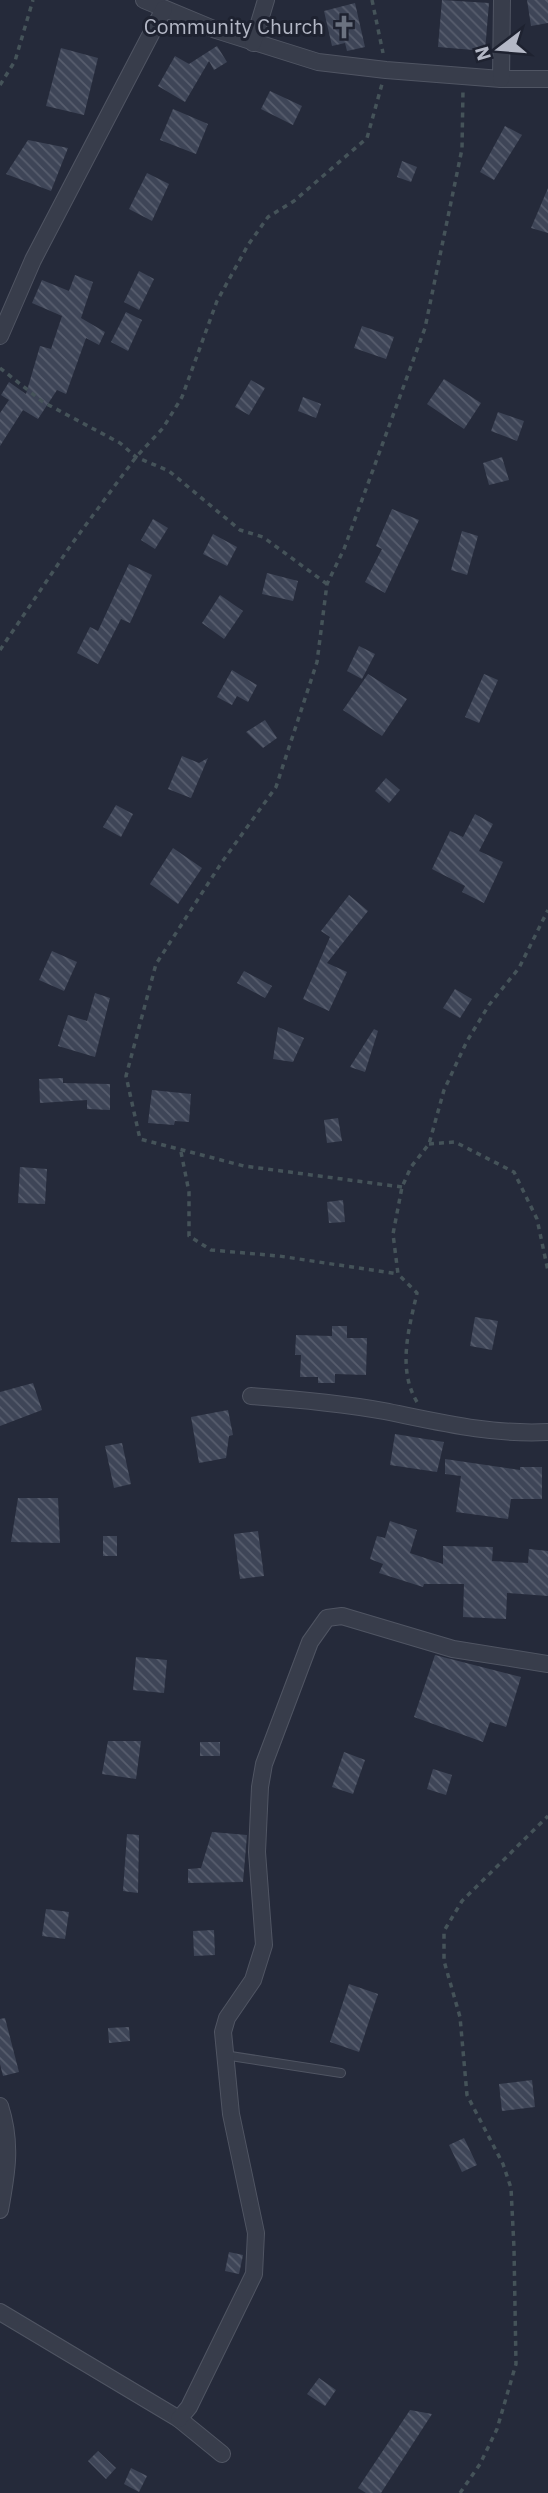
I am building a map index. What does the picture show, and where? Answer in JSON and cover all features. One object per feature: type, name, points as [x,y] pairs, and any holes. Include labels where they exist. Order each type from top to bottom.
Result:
[{"type":"street","points":[[144,0],[253,43],[318,62],[501,79],[548,79]]},
{"type":"street","points":[[253,43],[266,0]]},
{"type":"street","points":[[501,79],[502,0]]},
{"type":"street","points":[[0,336],[33,260],[164,9]]},
{"type":"street","points":[[251,1396],[383,1411],[428,1421],[512,1433],[548,1432]]},
{"type":"street","points":[[179,2419],[189,2407],[254,2274],[256,2233],[230,2114],[223,2032],[226,2018],[253,1980],[264,1945],[257,1852],[260,1787],[264,1764],[319,1625],[327,1618],[342,1616],[453,1649],[548,1664]]},
{"type":"street","points":[[0,2106],[6,2124],[10,2157],[0,2210]]},
{"type":"street","points":[[0,2312],[179,2419],[222,2454]]},
{"type":"lane","points":[[224,2055],[341,2073]]},
{"type":"path","points":[[0,86],[15,61],[33,0]]},
{"type":"path","points":[[0,650],[136,457],[163,428],[183,397],[216,301],[268,217],[294,201],[367,138],[386,70],[372,0]]},
{"type":"path","points":[[402,1187],[244,1166],[181,1152],[139,1139],[126,1076],[156,964],[222,862],[276,787],[317,662],[327,584],[344,550],[425,328],[463,149],[463,74]]},
{"type":"path","points":[[0,368],[35,397],[120,443],[136,457],[169,471],[240,530],[263,537],[327,584]]},
{"type":"path","points":[[398,1274],[393,1234],[402,1187],[411,1167],[429,1144],[444,1090],[467,1041],[489,1005],[519,968],[548,910]]},
{"type":"path","points":[[429,1144],[455,1142],[514,1172],[537,1219],[548,1271]]},
{"type":"path","points":[[181,1152],[189,1192],[189,1236],[211,1250],[278,1256],[398,1274],[417,1293],[406,1345],[409,1390],[428,1421]]},
{"type":"path","points":[[460,2493],[480,2464],[497,2429],[516,2364],[514,2248],[511,2188],[503,2164],[467,2095],[460,2017],[444,1961],[444,1931],[462,1901],[548,1816]]},
{"type":"building","points":[[442,0],[489,3],[485,51],[438,47]]},
{"type":"building","points":[[527,0],[548,0],[548,23],[531,26]]},
{"type":"building","name":"Community Church","points":[[355,3],[365,47],[347,51],[345,43],[332,46],[324,11]]},
{"type":"building","points":[[217,46],[227,62],[214,70],[209,61],[185,102],[158,86],[175,56],[189,64]]},
{"type":"building","points":[[61,48],[98,58],[84,115],[46,106]]},
{"type":"building","points":[[270,91],[302,106],[293,125],[261,109]]},
{"type":"building","points":[[173,109],[208,124],[196,154],[160,140]]},
{"type":"building","points":[[505,126],[522,135],[494,180],[480,172]]},
{"type":"building","points":[[28,140],[68,148],[51,191],[6,174]]},
{"type":"building","points":[[402,161],[417,167],[411,182],[397,177]]},
{"type":"building","points":[[147,173],[169,184],[152,221],[129,209]]},
{"type":"building","points":[[548,188],[548,233],[531,228]]},
{"type":"building","points":[[139,271],[154,279],[139,310],[124,302]]},
{"type":"building","points":[[75,275],[93,282],[81,318],[105,332],[99,345],[86,338],[66,394],[57,390],[38,419],[23,410],[0,446],[0,413],[9,400],[1,395],[9,382],[26,394],[40,346],[51,349],[62,316],[32,303],[42,280],[69,291]]},
{"type":"building","points":[[126,312],[142,320],[128,351],[111,342]]},
{"type":"building","points":[[362,326],[394,337],[386,359],[354,348]]},
{"type":"building","points":[[444,379],[481,403],[464,429],[427,404]]},
{"type":"building","points":[[251,380],[265,388],[249,415],[235,407]]},
{"type":"building","points":[[303,397],[321,404],[316,418],[298,411]]},
{"type":"building","points":[[498,412],[524,421],[517,441],[491,431]]},
{"type":"building","points":[[502,457],[509,480],[489,485],[483,463]]},
{"type":"building","points":[[392,509],[419,520],[385,593],[365,582],[382,549],[376,546]]},
{"type":"building","points":[[153,519],[168,528],[155,549],[141,540]]},
{"type":"building","points":[[462,531],[478,536],[467,575],[451,570]]},
{"type":"building","points":[[213,534],[237,547],[227,566],[203,554]]},
{"type":"building","points":[[129,564],[152,575],[130,623],[121,619],[98,664],[77,653],[90,627],[98,631]]},
{"type":"building","points":[[267,573],[298,581],[293,601],[262,594]]},
{"type":"building","points":[[220,595],[243,611],[224,639],[202,623]]},
{"type":"building","points":[[359,646],[375,654],[362,679],[347,671]]},
{"type":"building","points":[[232,670],[257,685],[248,702],[237,696],[232,705],[217,697]]},
{"type":"building","points":[[368,674],[407,699],[382,736],[343,710]]},
{"type":"building","points":[[484,674],[498,680],[479,723],[465,717]]},
{"type":"building","points":[[265,720],[277,738],[263,748],[246,732]]},
{"type":"building","points":[[182,756],[199,763],[208,758],[191,798],[168,789]]},
{"type":"building","points":[[386,778],[400,790],[389,803],[375,791]]},
{"type":"building","points":[[116,805],[133,814],[121,837],[103,827]]},
{"type":"building","points":[[475,814],[493,824],[479,851],[503,862],[484,903],[462,892],[465,886],[432,869],[450,831],[463,837]]},
{"type":"building","points":[[173,848],[202,868],[178,904],[150,884]]},
{"type":"building","points":[[349,895],[368,911],[327,963],[347,972],[329,1011],[303,999],[330,937],[321,931]]},
{"type":"building","points":[[52,951],[77,962],[64,991],[39,980]]},
{"type":"building","points":[[244,971],[272,986],[265,998],[237,983]]},
{"type":"building","points":[[455,989],[472,999],[460,1018],[443,1008]]},
{"type":"building","points":[[95,993],[110,998],[95,1057],[58,1046],[68,1015],[87,1021]]},
{"type":"building","points":[[278,1027],[304,1038],[293,1062],[273,1059]]},
{"type":"building","points":[[374,1029],[378,1031],[365,1072],[350,1067]]},
{"type":"building","points":[[63,1078],[63,1083],[110,1084],[110,1110],[87,1109],[87,1100],[40,1103],[39,1079]]},
{"type":"building","points":[[152,1090],[191,1094],[189,1122],[175,1121],[174,1125],[148,1123]]},
{"type":"building","points":[[338,1118],[342,1141],[327,1143],[324,1120]]},
{"type":"building","points":[[20,1167],[47,1169],[45,1204],[18,1203]]},
{"type":"building","points":[[343,1200],[345,1222],[329,1223],[327,1202]]},
{"type":"building","points":[[475,1317],[498,1321],[492,1350],[470,1346]]},
{"type":"building","points":[[332,1326],[347,1326],[347,1338],[367,1338],[366,1375],[335,1374],[335,1383],[318,1383],[318,1377],[300,1377],[301,1355],[295,1355],[296,1335],[332,1336]]},
{"type":"building","points":[[33,1383],[42,1410],[0,1426],[0,1392]]},
{"type":"building","points":[[228,1410],[233,1435],[229,1436],[226,1458],[199,1463],[191,1417]]},
{"type":"building","points":[[395,1434],[444,1442],[437,1472],[390,1465]]},
{"type":"building","points":[[122,1443],[131,1484],[114,1488],[105,1446]]},
{"type":"building","points":[[445,1459],[520,1470],[520,1467],[542,1467],[542,1499],[511,1499],[508,1519],[456,1512],[461,1476],[445,1474]]},
{"type":"building","points":[[18,1498],[58,1498],[60,1543],[11,1542]]},
{"type":"building","points":[[390,1521],[417,1530],[410,1553],[443,1564],[443,1546],[493,1547],[492,1561],[528,1563],[529,1549],[548,1551],[548,1596],[507,1593],[506,1619],[463,1617],[464,1584],[424,1584],[423,1587],[379,1573],[383,1564],[370,1559],[377,1536],[385,1538]]},
{"type":"building","points":[[258,1531],[264,1576],[240,1579],[234,1534]]},
{"type":"building","points":[[103,1536],[117,1536],[117,1556],[103,1556]]},
{"type":"building","points":[[435,1655],[521,1677],[506,1727],[490,1722],[483,1742],[414,1717]]},
{"type":"building","points":[[136,1657],[167,1660],[164,1693],[133,1690]]},
{"type":"building","points":[[108,1741],[141,1741],[136,1779],[102,1774]]},
{"type":"building","points":[[200,1742],[220,1742],[220,1756],[200,1756]]},
{"type":"building","points":[[344,1752],[365,1760],[353,1794],[332,1787]]},
{"type":"building","points":[[433,1769],[452,1775],[446,1795],[427,1789]]},
{"type":"building","points":[[212,1832],[247,1835],[243,1882],[188,1883],[188,1869],[201,1868]]},
{"type":"building","points":[[127,1834],[139,1835],[138,1893],[123,1891]]},
{"type":"building","points":[[46,1909],[69,1912],[65,1939],[42,1936]]},
{"type":"building","points":[[214,1930],[215,1955],[194,1956],[193,1931]]},
{"type":"building","points":[[349,1984],[378,1994],[359,2052],[330,2042]]},
{"type":"building","points":[[5,2018],[19,2072],[3,2076],[0,2064],[0,2019]]},
{"type":"building","points":[[129,2027],[130,2041],[109,2043],[108,2028]]},
{"type":"building","points":[[532,2080],[535,2107],[502,2111],[499,2084]]},
{"type":"building","points":[[464,2138],[477,2165],[462,2172],[449,2145]]},
{"type":"building","points":[[229,2252],[243,2255],[239,2274],[225,2271]]},
{"type":"building","points":[[319,2378],[336,2390],[325,2406],[307,2394]]},
{"type":"building","points":[[410,2410],[432,2414],[381,2493],[366,2493],[358,2488]]},
{"type":"building","points":[[98,2451],[116,2468],[106,2479],[88,2461]]},
{"type":"building","points":[[131,2468],[147,2476],[139,2492],[124,2484]]},
{"type":"place","name":"Community Church","points":[[344,27]]}]
